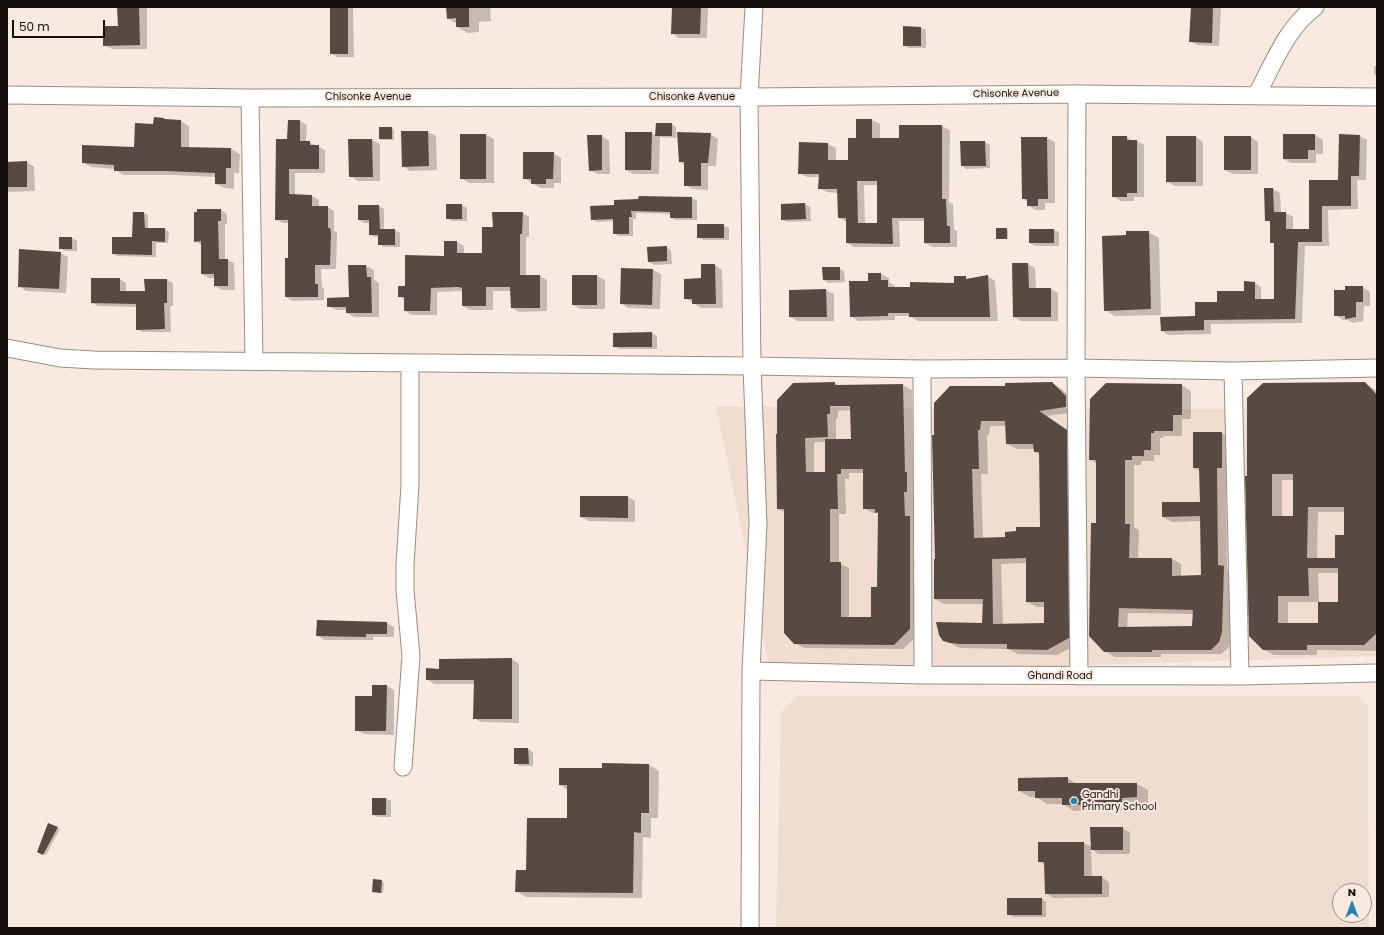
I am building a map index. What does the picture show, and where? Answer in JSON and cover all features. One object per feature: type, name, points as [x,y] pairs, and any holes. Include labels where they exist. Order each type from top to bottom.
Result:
[{"type":"street","points":[[750,928],[751,671],[758,524],[752,366],[749,97],[754,7]]},
{"type":"street","points":[[1256,96],[1290,33],[1306,14],[1316,7]]},
{"type":"street","points":[[1077,94],[1076,368],[1079,676]]},
{"type":"street","name":"Chisonke Avenue","points":[[7,95],[250,98],[749,97],[1077,94],[1377,97]]},
{"type":"street","points":[[250,98],[254,361]]},
{"type":"street","points":[[7,348],[76,359],[922,369],[1076,368],[1233,371],[1377,368]]},
{"type":"street","points":[[1357,368],[1377,355]]},
{"type":"street","points":[[403,766],[411,656],[405,565],[410,486],[410,363]]},
{"type":"street","points":[[922,369],[923,675]]},
{"type":"street","points":[[1233,371],[1240,676]]},
{"type":"street","name":"Ghandi Road","points":[[751,671],[923,675],[1079,676],[1240,676],[1373,673]]},
{"type":"shaded area","points":[[716,406],[1194,409],[1377,407],[1377,656],[771,675]]},
{"type":"shaded area","name":"Gandhi Primary School","points":[[797,696],[1359,696],[1368,707],[1369,883],[1332,883],[1332,923],[1369,923],[1369,928],[776,928],[781,712]]},
{"type":"building","points":[[117,7],[139,7],[140,45],[103,46],[103,26],[118,26]]},
{"type":"building","points":[[330,7],[348,7],[348,54],[330,54]]},
{"type":"building","points":[[446,7],[469,7],[469,27],[456,27],[456,18],[447,19]]},
{"type":"building","points":[[672,7],[701,7],[700,34],[671,34]]},
{"type":"building","points":[[1191,7],[1213,7],[1212,43],[1189,42]]},
{"type":"building","points":[[903,26],[921,27],[921,46],[903,46]]},
{"type":"building","points":[[154,117],[181,120],[181,147],[231,148],[231,168],[226,168],[226,184],[215,184],[215,173],[114,171],[114,165],[82,163],[82,145],[134,147],[135,123],[153,124]]},
{"type":"building","points":[[856,119],[872,119],[872,138],[899,138],[899,125],[942,125],[942,199],[946,199],[947,226],[950,226],[950,243],[924,243],[924,218],[892,218],[893,244],[846,243],[846,218],[838,218],[837,189],[818,189],[819,174],[798,174],[799,142],[828,143],[828,160],[848,160],[848,138],[856,138]],"holes":[[[857,181],[877,181],[877,223],[858,223]]]},
{"type":"building","points":[[288,120],[300,120],[300,141],[310,141],[310,145],[319,145],[319,169],[289,169],[289,194],[312,195],[312,206],[328,206],[328,228],[330,228],[331,233],[330,265],[315,265],[315,284],[318,284],[318,297],[285,297],[285,258],[288,258],[288,220],[275,220],[276,139],[287,139]]},
{"type":"building","points":[[656,123],[672,123],[672,136],[655,136]]},
{"type":"building","points":[[379,127],[392,127],[392,139],[379,139]]},
{"type":"building","points":[[401,131],[428,131],[429,166],[402,167]]},
{"type":"building","points":[[625,132],[652,132],[651,170],[625,170]]},
{"type":"building","points":[[677,132],[711,133],[708,163],[701,163],[701,186],[684,186],[684,162],[679,162]]},
{"type":"building","points":[[460,134],[486,134],[486,179],[460,179]]},
{"type":"building","points":[[1283,134],[1315,134],[1315,150],[1308,150],[1308,159],[1283,159]]},
{"type":"building","points":[[1339,134],[1360,135],[1359,176],[1351,176],[1351,206],[1322,206],[1322,242],[1298,242],[1295,319],[1204,320],[1204,330],[1161,331],[1160,317],[1195,316],[1195,302],[1217,302],[1217,291],[1244,291],[1244,281],[1255,282],[1255,299],[1274,299],[1274,243],[1270,243],[1270,221],[1265,221],[1264,188],[1273,188],[1274,212],[1286,212],[1286,229],[1309,229],[1309,180],[1338,180]]},
{"type":"building","points":[[587,135],[602,135],[602,170],[589,171]]},
{"type":"building","points":[[1112,136],[1127,136],[1127,140],[1137,140],[1137,193],[1127,193],[1127,197],[1112,197]]},
{"type":"building","points":[[1166,136],[1196,136],[1196,182],[1166,182]]},
{"type":"building","points":[[1224,136],[1251,136],[1251,170],[1224,170]]},
{"type":"building","points":[[1021,137],[1047,137],[1048,199],[1038,199],[1038,206],[1027,206],[1027,199],[1022,199]]},
{"type":"building","points":[[348,139],[372,139],[373,177],[349,177]]},
{"type":"building","points":[[960,141],[985,141],[986,166],[961,166]]},
{"type":"building","points":[[523,152],[554,152],[553,179],[546,179],[546,184],[531,184],[531,179],[523,179]]},
{"type":"building","points":[[27,161],[27,187],[7,187],[7,162]]},
{"type":"building","points":[[639,196],[692,197],[692,218],[670,218],[670,212],[631,211],[632,217],[629,217],[629,234],[613,234],[613,219],[591,220],[590,206],[614,205],[614,200],[638,199]]},
{"type":"building","points":[[805,203],[806,219],[781,220],[781,204]]},
{"type":"building","points":[[446,204],[462,204],[462,219],[446,219]]},
{"type":"building","points":[[358,205],[379,205],[380,229],[395,229],[395,245],[378,245],[378,235],[369,235],[369,220],[358,220]]},
{"type":"building","points":[[197,209],[221,209],[221,221],[218,221],[219,259],[228,259],[228,286],[214,286],[214,274],[201,274],[201,241],[194,242],[194,212],[197,212]]},
{"type":"building","points":[[133,212],[144,212],[145,228],[165,228],[165,242],[152,241],[152,255],[112,254],[112,237],[132,237]]},
{"type":"building","points":[[492,212],[523,212],[522,234],[520,234],[520,275],[540,275],[540,308],[511,308],[510,287],[486,287],[486,306],[462,306],[462,288],[458,287],[431,288],[430,311],[404,311],[404,297],[398,297],[398,286],[405,286],[405,255],[444,256],[444,241],[457,241],[457,253],[482,253],[482,227],[493,227]]},
{"type":"building","points":[[697,224],[724,224],[724,238],[697,238]]},
{"type":"building","points":[[996,228],[1007,228],[1007,239],[996,239]]},
{"type":"building","points":[[1029,229],[1054,229],[1054,243],[1029,243]]},
{"type":"building","points":[[1126,231],[1149,231],[1151,309],[1104,311],[1102,236],[1126,235]]},
{"type":"building","points":[[59,237],[72,237],[72,249],[59,249]]},
{"type":"building","points":[[667,246],[667,261],[648,262],[647,247]]},
{"type":"building","points":[[19,249],[61,252],[59,289],[18,287]]},
{"type":"building","points":[[1012,263],[1028,263],[1029,288],[1051,288],[1051,317],[1013,317]]},
{"type":"building","points":[[701,264],[715,264],[716,304],[692,304],[692,299],[684,299],[684,279],[701,278]]},
{"type":"building","points":[[348,265],[366,265],[367,277],[371,277],[372,313],[346,313],[346,307],[327,307],[327,298],[349,297]]},
{"type":"building","points":[[822,267],[840,267],[840,280],[823,280]]},
{"type":"building","points":[[621,268],[653,269],[652,305],[620,304]]},
{"type":"building","points":[[868,273],[881,273],[881,280],[888,280],[888,287],[910,287],[910,282],[954,283],[954,276],[966,276],[966,279],[988,275],[990,317],[909,317],[909,313],[888,313],[888,316],[850,317],[849,281],[868,281]]},
{"type":"building","points":[[572,275],[597,275],[597,305],[572,305]]},
{"type":"building","points":[[91,278],[120,278],[120,291],[145,291],[144,279],[167,279],[167,303],[164,303],[165,329],[136,330],[136,304],[91,303]]},
{"type":"building","points":[[1345,286],[1363,286],[1363,302],[1356,302],[1356,317],[1345,319],[1345,316],[1334,316],[1334,290],[1345,290]]},
{"type":"building","points":[[826,289],[827,317],[789,317],[789,290]]},
{"type":"building","points":[[652,332],[652,347],[613,347],[613,333]]},
{"type":"building","points":[[835,382],[835,385],[903,384],[905,472],[907,472],[907,492],[904,492],[905,516],[910,516],[910,629],[894,645],[794,644],[784,633],[784,509],[777,509],[777,400],[793,383]],"holes":[[[830,406],[850,406],[851,439],[825,439],[825,472],[806,472],[805,438],[828,437],[827,414],[830,414]],[[841,469],[863,469],[863,509],[875,509],[875,513],[878,512],[877,587],[871,587],[871,617],[841,617],[841,562],[830,562],[830,509],[838,509],[837,474],[841,474]]]},
{"type":"building","points":[[1052,382],[1066,396],[1066,407],[1039,411],[1067,430],[1069,638],[1047,650],[1007,649],[1007,644],[950,643],[943,641],[939,635],[936,622],[982,623],[983,599],[934,599],[935,559],[932,435],[934,435],[934,403],[950,386],[1005,386],[1005,383]],"holes":[[[981,421],[1005,421],[1006,444],[1033,444],[1034,452],[1039,452],[1040,527],[1016,527],[1016,531],[1005,532],[1005,537],[974,538],[972,469],[979,469],[978,430],[980,430]],[[1026,558],[1026,602],[1044,602],[1044,623],[993,624],[992,559]]]},
{"type":"building","points":[[1365,382],[1377,395],[1377,633],[1364,645],[1307,645],[1307,650],[1263,650],[1249,636],[1245,476],[1247,476],[1247,398],[1263,383]],"holes":[[[1272,474],[1293,474],[1293,516],[1272,516]],[[1308,507],[1344,507],[1344,535],[1335,535],[1335,558],[1307,558]],[[1308,568],[1338,568],[1338,602],[1318,602],[1318,623],[1278,623],[1278,596],[1309,596]]]},
{"type":"building","points":[[1106,383],[1182,384],[1182,415],[1173,415],[1173,431],[1154,431],[1154,433],[1151,433],[1151,450],[1144,450],[1144,456],[1132,456],[1132,460],[1125,460],[1125,524],[1130,524],[1129,558],[1172,558],[1172,576],[1201,575],[1200,516],[1162,517],[1162,502],[1200,502],[1199,468],[1193,468],[1193,432],[1222,432],[1222,468],[1217,468],[1218,565],[1224,566],[1222,632],[1219,642],[1211,650],[1104,652],[1089,636],[1091,523],[1096,523],[1096,460],[1089,460],[1090,399]],"holes":[[[1119,608],[1193,610],[1192,626],[1118,627]]]},
{"type":"building","points":[[580,496],[628,496],[628,518],[580,517]]},
{"type":"building","points":[[317,620],[387,622],[387,634],[366,634],[366,637],[316,636]]},
{"type":"building","points":[[512,658],[512,719],[473,719],[474,680],[426,680],[426,668],[439,669],[439,659]]},
{"type":"building","points":[[372,685],[387,685],[386,731],[355,731],[355,696],[372,696]]},
{"type":"building","points":[[514,748],[528,748],[529,764],[514,764]]},
{"type":"building","points":[[602,763],[649,764],[649,813],[641,813],[641,833],[634,832],[633,893],[515,892],[516,870],[526,870],[527,818],[567,818],[567,785],[559,785],[559,768],[602,768]]},
{"type":"building","points":[[1068,777],[1068,783],[1137,783],[1137,797],[1122,798],[1122,804],[1062,805],[1062,798],[1035,798],[1035,791],[1018,791],[1018,778]]},
{"type":"building","points":[[372,798],[386,798],[386,815],[372,815]]},
{"type":"building","points":[[48,823],[58,827],[43,855],[37,852]]},
{"type":"building","points":[[1090,827],[1123,827],[1123,850],[1091,850]]},
{"type":"building","points":[[1038,842],[1084,842],[1084,876],[1102,876],[1102,894],[1045,894],[1044,862],[1038,862]]},
{"type":"building","points":[[373,879],[382,880],[381,893],[372,892]]},
{"type":"building","points":[[1007,898],[1042,898],[1042,915],[1007,915]]},
{"type":"place","name":"Gandhi Primary School","points":[[1074,801]]}]
